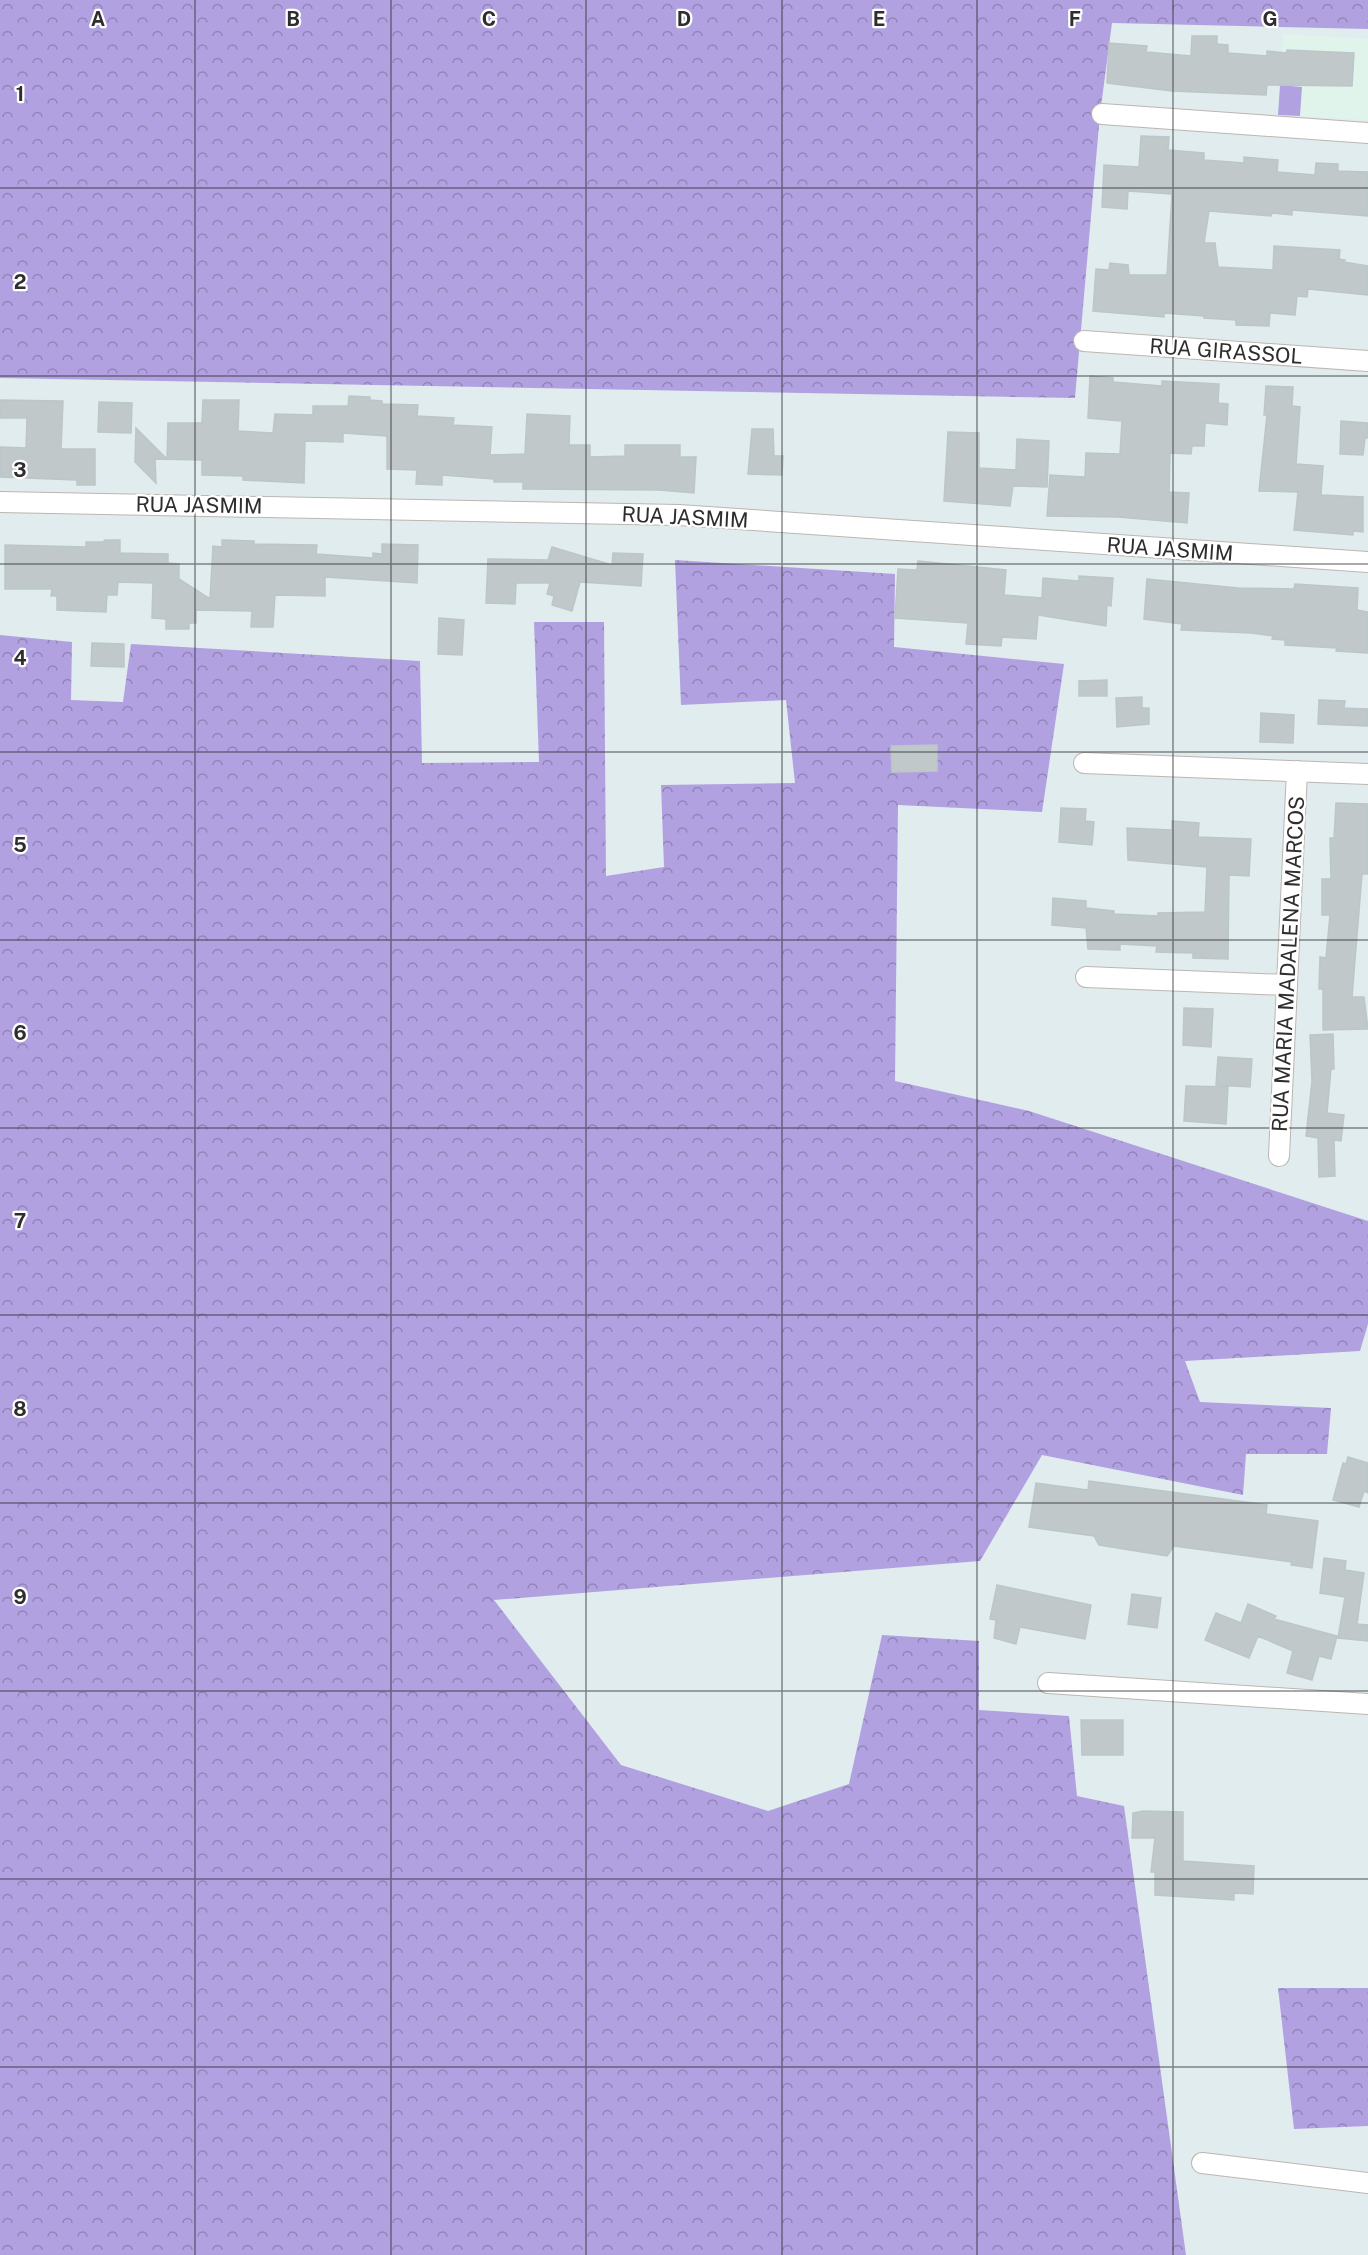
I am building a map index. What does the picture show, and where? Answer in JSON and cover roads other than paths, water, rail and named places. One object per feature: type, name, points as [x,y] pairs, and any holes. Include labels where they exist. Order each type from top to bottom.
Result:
[{"type":"street","points":[[1102,114],[1368,133]]},
{"type":"street","name":"RUA GIRASSOL","points":[[1084,341],[1368,361]]},
{"type":"street","name":"RUA JASMIM","points":[[0,502],[679,515],[1368,562]]},
{"type":"street","points":[[1084,763],[1368,774]]},
{"type":"street","name":"RUA MARIA MADALENA MARCOS","points":[[1279,1156],[1297,771]]},
{"type":"street","points":[[1086,977],[1287,985]]},
{"type":"street","points":[[1048,1683],[1368,1704]]},
{"type":"street","points":[[1202,2163],[1368,2183]]}]
